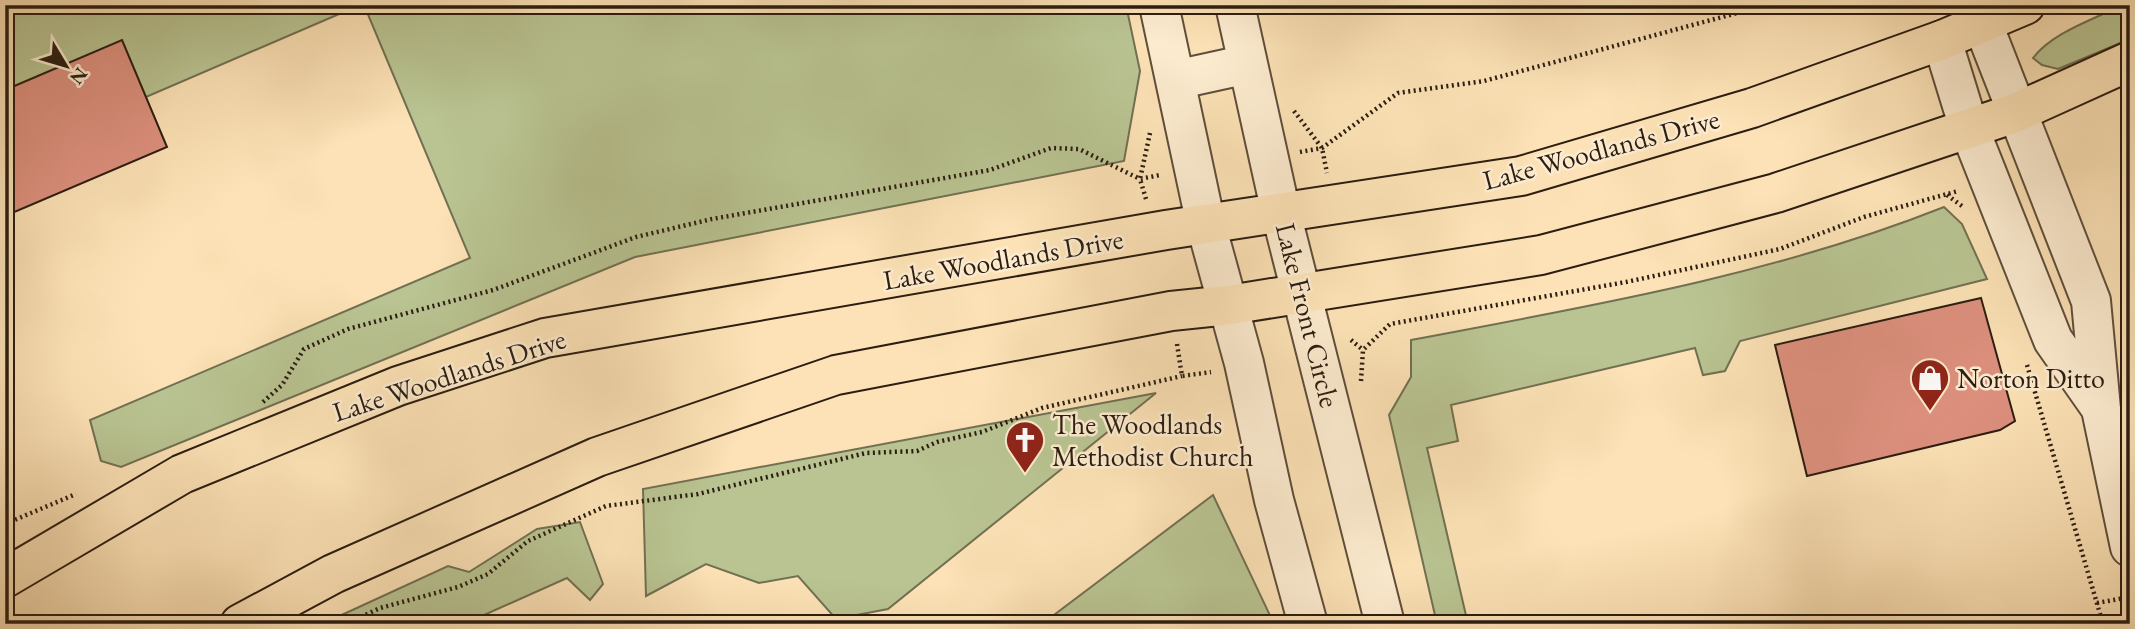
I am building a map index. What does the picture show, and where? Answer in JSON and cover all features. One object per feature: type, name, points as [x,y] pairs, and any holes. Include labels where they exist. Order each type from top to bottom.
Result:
[{"type":"main road","name":"Lake Woodlands Drive","points":[[5,578],[182,474],[398,386],[545,338],[1206,225],[1521,176],[1752,108],[1942,40],[2025,5]]},
{"type":"main road","points":[[240,624],[333,574],[597,457],[836,375],[1171,311],[1229,305],[1301,291],[1541,255],[1776,193],[2015,113],[2130,61]]},
{"type":"street","points":[[1159,5],[1206,225],[1229,305],[1274,500],[1308,624]]},
{"type":"street","name":"Lake Front Circle","points":[[1235,5],[1281,213],[1385,624]]},
{"type":"street","points":[[1982,22],[2015,113],[2091,301],[2101,409],[2130,547]]},
{"type":"street","points":[[1942,40],[1969,128],[1980,197],[2053,340],[2101,409]]},
{"type":"street","points":[[1175,80],[1248,64]]},
{"type":"path","points":[[1269,157],[1322,148],[1398,93],[1484,81],[1767,5]]},
{"type":"path","points":[[259,406],[282,386],[304,349],[348,329],[493,290],[636,237],[712,219],[990,170],[1051,148],[1079,149],[1140,179],[1194,170]]},
{"type":"path","points":[[1946,194],[1980,197]]},
{"type":"path","points":[[1363,350],[1390,324],[1626,282],[1780,249],[1864,217],[1946,194],[1980,197]]},
{"type":"path","points":[[2023,355],[2103,624]]},
{"type":"path","points":[[346,624],[380,608],[458,587],[488,573],[528,541],[606,506],[698,494],[866,453],[917,451],[937,442],[982,432],[1042,408],[1182,376]]},
{"type":"path","points":[[5,524],[81,491]]},
{"type":"path","points":[[2097,603],[2130,597]]},
{"type":"green space","points":[[5,5],[360,5],[146,97],[5,90]]},
{"type":"green space","points":[[364,5],[1126,5],[1140,71],[1124,161],[635,257],[121,467],[101,461],[90,420],[470,258]]},
{"type":"green space","points":[[2122,5],[2130,5],[2130,39],[2058,69],[2042,65],[2033,58],[2062,34]]},
{"type":"green space","points":[[1944,207],[1962,224],[1987,279],[1740,341],[1725,371],[1703,375],[1695,348],[1451,405],[1458,441],[1427,448],[1468,624],[1437,624],[1389,415],[1411,377],[1411,340],[1614,301],[1748,270],[1814,252]]},
{"type":"green space","points":[[1156,393],[888,609],[836,619],[798,576],[759,583],[706,564],[646,596],[643,489]]},
{"type":"green space","points":[[1213,495],[1274,624],[1042,624]]},
{"type":"green space","points":[[580,522],[603,584],[590,600],[567,578],[464,624],[322,624],[448,566],[469,572],[537,529]]},
{"type":"building","points":[[122,40],[167,147],[5,216],[5,90]]},
{"type":"building","points":[[1981,298],[2015,421],[2000,430],[1807,476],[1775,345]]},
{"type":"place","name":"Norton Ditto","points":[[1930,412]]},
{"type":"place","name":"The Woodlands Methodist Church","points":[[1025,474]]}]
